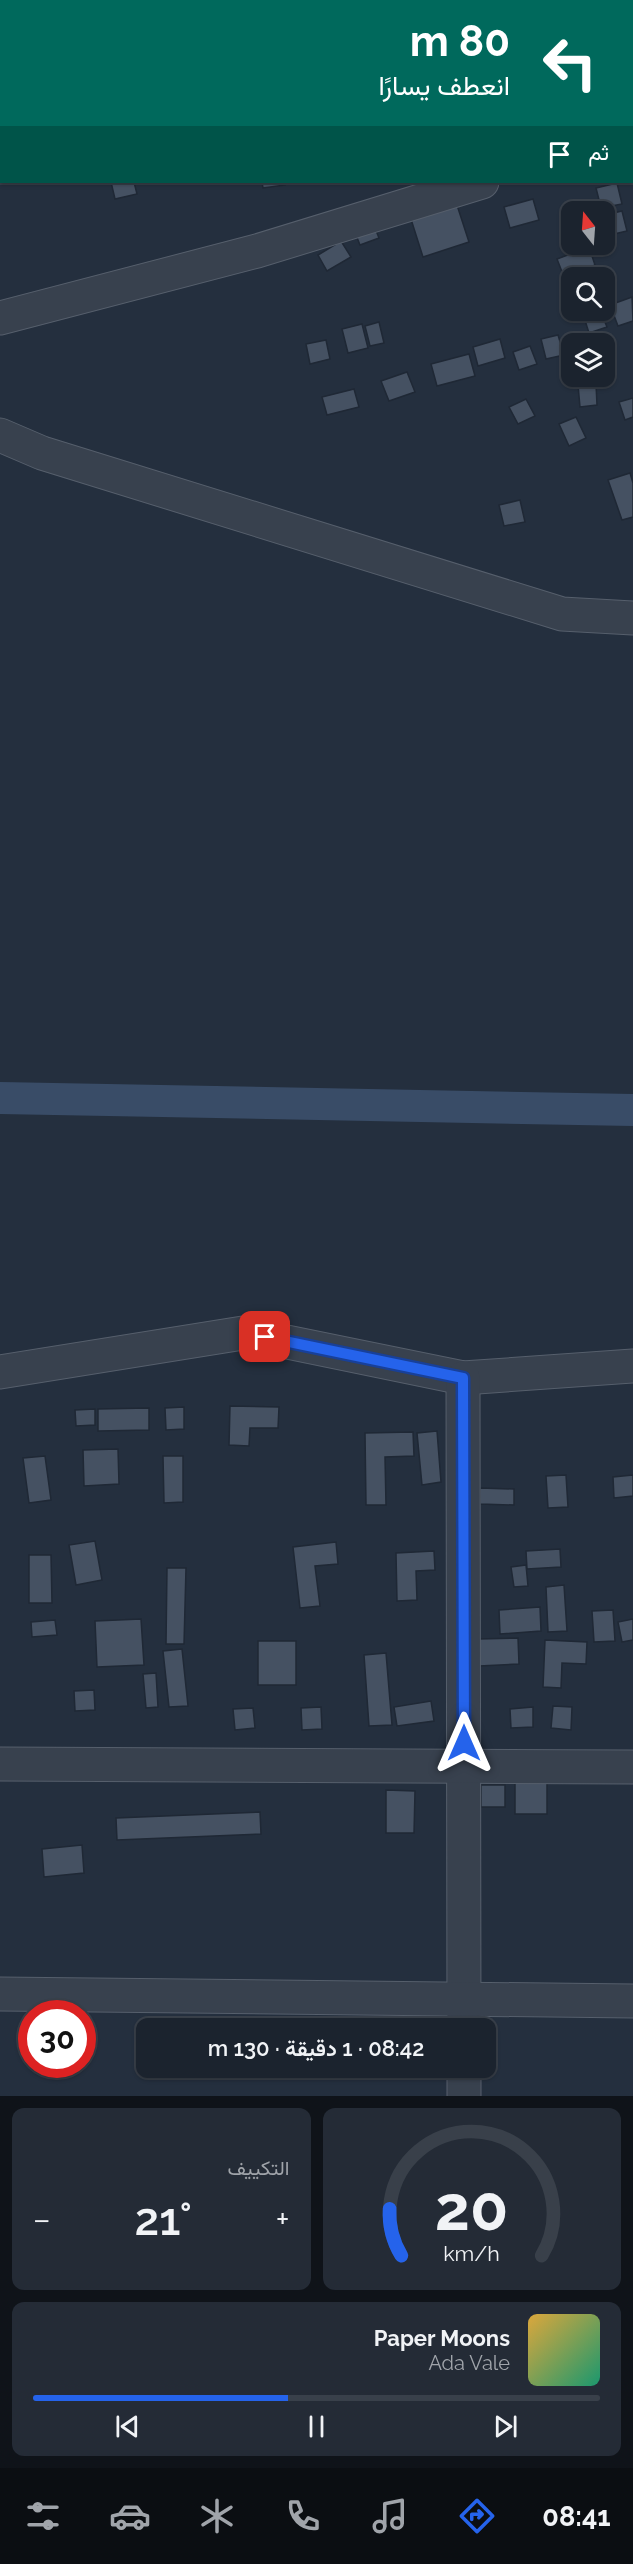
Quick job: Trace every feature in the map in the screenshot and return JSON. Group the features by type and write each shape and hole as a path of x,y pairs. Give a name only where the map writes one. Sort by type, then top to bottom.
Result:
{"street":[{"path":"0,318 257,251 479,183"},
{"path":"0,435 42,453 562,614 633,618"},
{"path":"0,1372 243,1333 463,1378 633,1366"},
{"path":"463,1378 464,2014"},
{"path":"0,1764 633,1767"},
{"path":"0,1994 464,2014 633,2001"},
{"path":"464,2078 464,2096"}],"building":[{"path":"111,183 134,183 137,194 115,199"},
{"path":"262,183 284,183 285,185 263,188"},
{"path":"617,183 622,204 615,205 615,201 599,201 596,188"},
{"path":"533,199 539,220 510,228 504,207"},
{"path":"456,202 469,242 423,257 410,216"},
{"path":"622,211 627,231 615,234 615,213"},
{"path":"371,218 379,238 360,245 352,225"},
{"path":"341,241 351,257 327,271 318,255"},
{"path":"568,255 592,255 595,265 561,267 561,269 557,259"},
{"path":"632,297 633,321 618,326 615,318 615,303"},
{"path":"585,321 605,321 607,327 589,333"},
{"path":"379,322 384,343 370,346 365,326"},
{"path":"362,324 368,348 348,353 342,329"},
{"path":"558,335 561,356 546,359 541,339"},
{"path":"500,339 505,358 478,366 473,347"},
{"path":"326,340 330,359 310,364 306,344"},
{"path":"530,346 537,364 519,370 513,352"},
{"path":"469,354 475,376 437,386 431,364"},
{"path":"407,372 415,392 389,401 381,381"},
{"path":"578,387 596,387 597,405 580,407"},
{"path":"354,389 359,407 327,415 322,397"},
{"path":"633,398 633,417 625,420 619,402"},
{"path":"526,399 535,416 518,424 509,407"},
{"path":"576,417 586,438 569,446 559,424"},
{"path":"630,473 633,483 633,517 622,520 608,480"},
{"path":"520,500 525,522 504,526 499,505"},
{"path":"230,1406 279,1407 278,1428 250,1428 249,1446 229,1445"},
{"path":"184,1407 184,1429 166,1430 165,1408"},
{"path":"149,1408 149,1430 98,1431 98,1409"},
{"path":"95,1409 95,1425 76,1426 75,1410"},
{"path":"437,1431 441,1482 422,1485 417,1433"},
{"path":"413,1432 414,1456 385,1457 386,1505 366,1505 365,1433"},
{"path":"118,1449 119,1484 84,1486 83,1450"},
{"path":"45,1456 51,1500 29,1503 23,1458"},
{"path":"163,1456 183,1456 183,1502 164,1503"},
{"path":"566,1475 568,1507 548,1508 546,1476"},
{"path":"633,1475 633,1496 614,1498 613,1477"},
{"path":"480,1488 514,1489 514,1505 480,1504"},
{"path":"95,1541 102,1580 76,1585 69,1545"},
{"path":"336,1542 338,1564 315,1566 320,1606 300,1608 293,1547"},
{"path":"560,1549 561,1567 527,1569 526,1551"},
{"path":"434,1551 435,1570 416,1571 417,1600 397,1601 396,1553"},
{"path":"29,1555 51,1555 52,1603 29,1603"},
{"path":"526,1565 528,1586 514,1587 511,1567"},
{"path":"167,1568 186,1568 184,1644 166,1644"},
{"path":"564,1585 567,1631 548,1632 546,1587"},
{"path":"540,1607 541,1631 500,1634 499,1610"},
{"path":"613,1610 615,1641 594,1642 592,1611"},
{"path":"141,1619 144,1665 97,1667 95,1621"},
{"path":"633,1619 633,1640 622,1642 618,1622"},
{"path":"55,1620 57,1635 32,1637 31,1622"},
{"path":"518,1638 519,1664 479,1666 478,1639"},
{"path":"545,1640 587,1642 586,1664 562,1663 561,1688 543,1687"},
{"path":"258,1641 296,1641 296,1685 258,1685"},
{"path":"182,1649 188,1706 169,1707 163,1651"},
{"path":"386,1653 392,1725 369,1726 364,1655"},
{"path":"156,1673 158,1707 146,1708 143,1674"},
{"path":"94,1690 95,1710 75,1711 74,1691"},
{"path":"431,1701 434,1721 397,1726 394,1707"},
{"path":"553,1706 572,1707 571,1730 551,1728"},
{"path":"321,1707 322,1729 302,1730 301,1708"},
{"path":"533,1707 533,1727 511,1728 510,1709"},
{"path":"253,1708 255,1728 235,1730 233,1709"},
{"path":"515,1772 547,1772 547,1814 515,1814"},
{"path":"481,1785 505,1785 505,1807 481,1807"},
{"path":"386,1790 415,1791 414,1833 386,1833"},
{"path":"260,1812 261,1834 117,1840 116,1818"},
{"path":"82,1845 84,1873 44,1877 42,1849"}],"waterway":[{"path":"0,1098 633,1110"}],"route":[{"path":"265,1337 463,1378 464,1743"}]}
